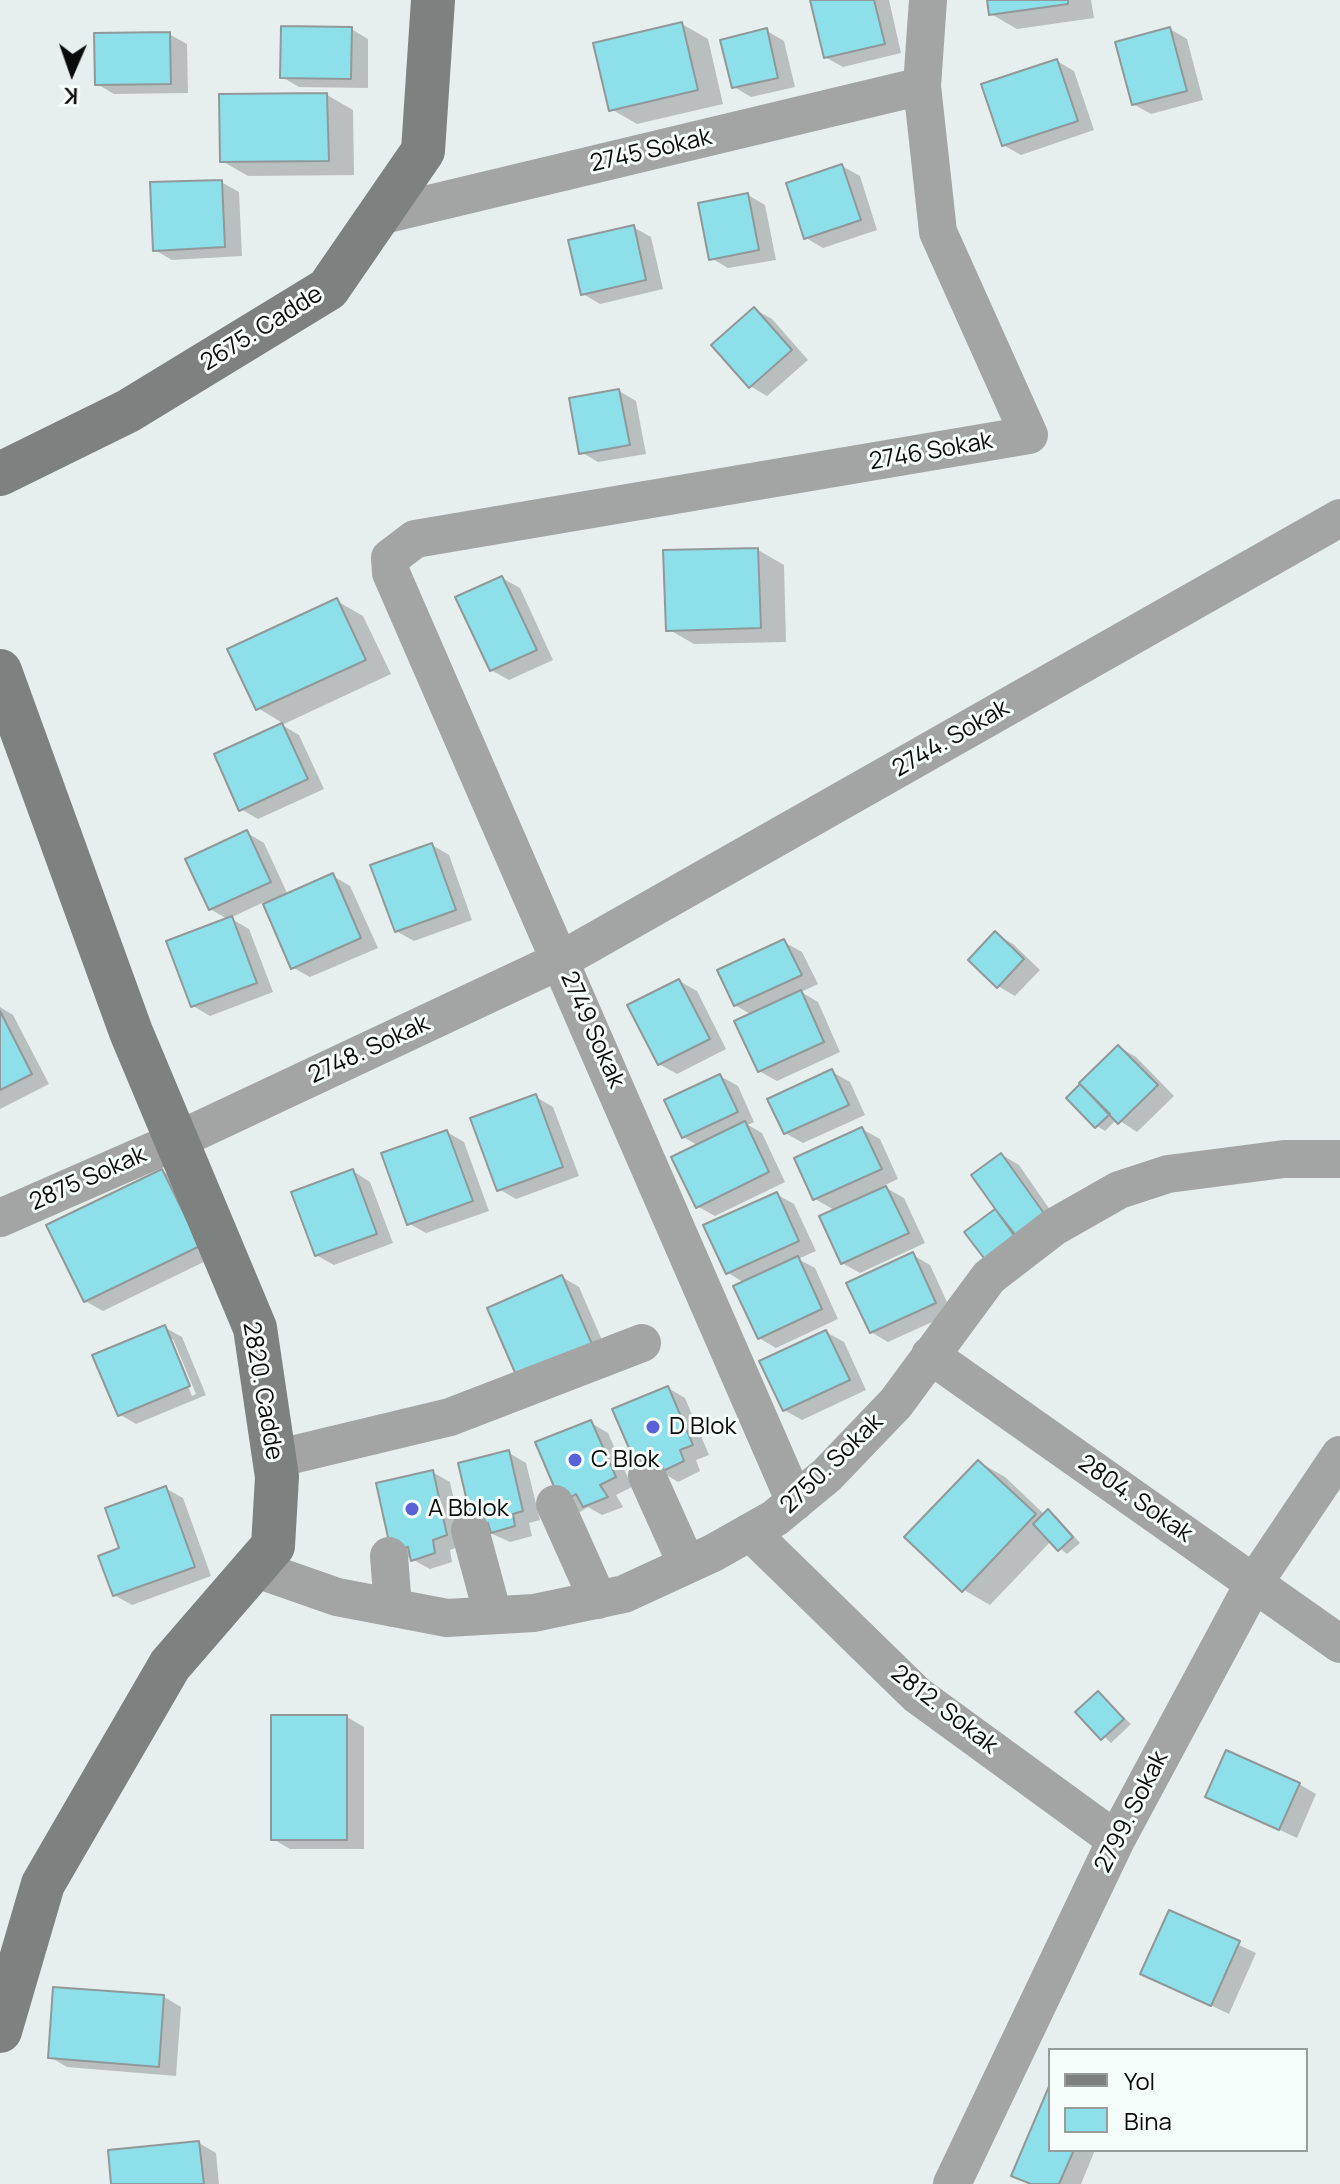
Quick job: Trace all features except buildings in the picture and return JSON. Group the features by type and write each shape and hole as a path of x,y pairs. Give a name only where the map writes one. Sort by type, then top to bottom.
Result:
{"street":[{"name":"2675. Cadde","path":"0,474 128,411 328,289 423,151 433,0"},
{"name":"2746 Sokak","path":"390,558 415,539 1029,435 938,232 922,86 928,0"},
{"name":"2745 Sokak","path":"379,216 922,86"},
{"name":"2744. Sokak","path":"561,960 1340,518"},
{"name":"2749 Sokak","path":"390,558 391,573 795,1502"},
{"name":"2820. Cadde","path":"0,671 125,1017 255,1328 275,1459 273,1546 170,1665 43,1884 0,2031"},
{"name":"2748. Sokak","path":"176,1141 561,960"},
{"name":"2875 Sokak","path":"0,1218 176,1141"},
{"name":"2750. Sokak","path":"254,1568 337,1597 447,1618 534,1613 624,1594 750,1532 795,1502 827,1475 896,1403 989,1277 1054,1227 1119,1190 1168,1174 1284,1159 1340,1159"},
{"path":"275,1459 450,1417 642,1343"},
{"name":"2804. Sokak","path":"930,1355 1340,1644"},
{"name":"2799. Sokak","path":"952,2184 1116,1840 1254,1583 1340,1455"},
{"path":"647,1476 687,1565"},
{"path":"555,1504 598,1600"},
{"path":"470,1530 493,1615"},
{"name":"2812. Sokak","path":"750,1532 917,1695 1116,1840"},
{"path":"389,1556 393,1608"}],"place":[{"name":"D Blok","path":"653,1427"},
{"name":"C Blok","path":"575,1460"},
{"name":"A Bblok","path":"412,1509"}]}
